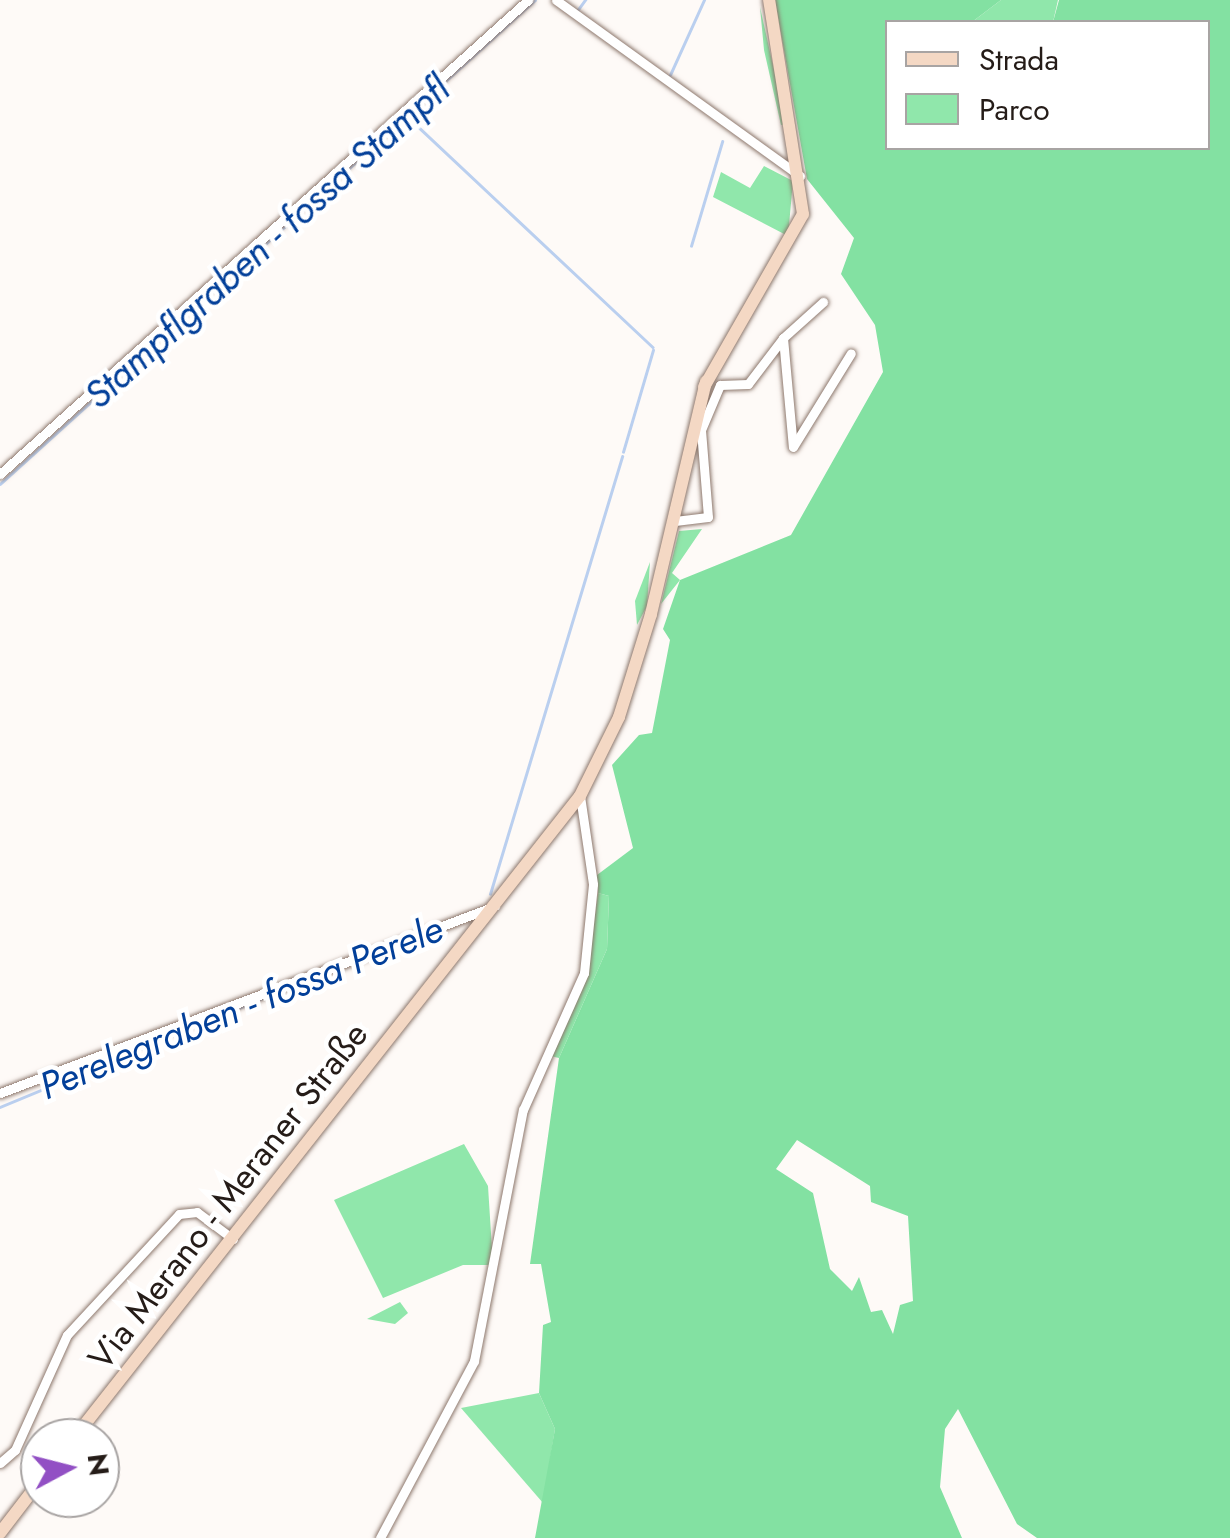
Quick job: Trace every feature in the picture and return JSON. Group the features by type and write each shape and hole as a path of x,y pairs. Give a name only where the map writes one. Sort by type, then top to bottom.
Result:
{"main road":[{"name":"Via Merano - Meraner Straße","path":"90,1418 580,796 619,717 674,521 706,381 798,232 800,176 768,0"},
{"path":"0,1533 20,1507"}],"street":[{"path":"0,474 528,0"},
{"path":"556,0 800,176"},
{"path":"674,521 708,517 701,430 716,390 748,384 783,338 823,302"},
{"path":"783,338 793,447 851,353"},
{"path":"380,1538 474,1361 523,1110 584,973 594,884 580,796"},
{"path":"0,1093 495,906"},
{"path":"0,1464 15,1450 67,1335 179,1214 196,1212 233,1239"}],"green space":[{"path":"775,0 1001,0 975,20 885,20 885,150 1210,150 1210,20 1054,20 1059,0 1230,0 1230,1538 1037,1538 1017,1524 958,1409 945,1429 940,1487 962,1538 535,1538 555,1429 539,1393 543,1325 551,1322 541,1264 530,1264 559,1058 607,949 609,896 598,893 597,875 633,848 612,765 639,735 652,733 670,640 663,629 680,580 791,535 883,372 875,325 841,274 854,238 807,179","holes":["797,1140 870,1186 871,1202 908,1216 913,1301 900,1305 893,1334 882,1310 871,1312 859,1277 852,1291 830,1269 813,1193 776,1169"]},
{"path":"1001,0 1058,0 1053,20 975,20"},
{"path":"760,7 786,124 781,125 764,50"},
{"path":"764,166 793,181 788,236 713,197 721,172 750,188"},
{"path":"702,529 672,573 680,580 661,604 679,531"},
{"path":"650,562 647,606 637,625 635,601"},
{"path":"598,893 609,896 607,949 559,1058 546,1055 587,973"},
{"path":"464,1144 488,1186 493,1265 463,1265 383,1298 334,1200"},
{"path":"400,1302 408,1313 395,1324 367,1319"},
{"path":"539,1393 555,1429 543,1503 461,1408"}],"waterway":[{"name":"Stampflgraben - fossa Stampfl","path":"0,484 535,0"},
{"path":"577,11 585,0"},
{"path":"670,75 704,0"},
{"path":"410,119 653,347"},
{"path":"691,246 722,142"},
{"path":"623,452 653,350"},
{"path":"490,894 622,456"},
{"name":"Perelegraben - fossa Perele","path":"0,1107 263,998"}]}
